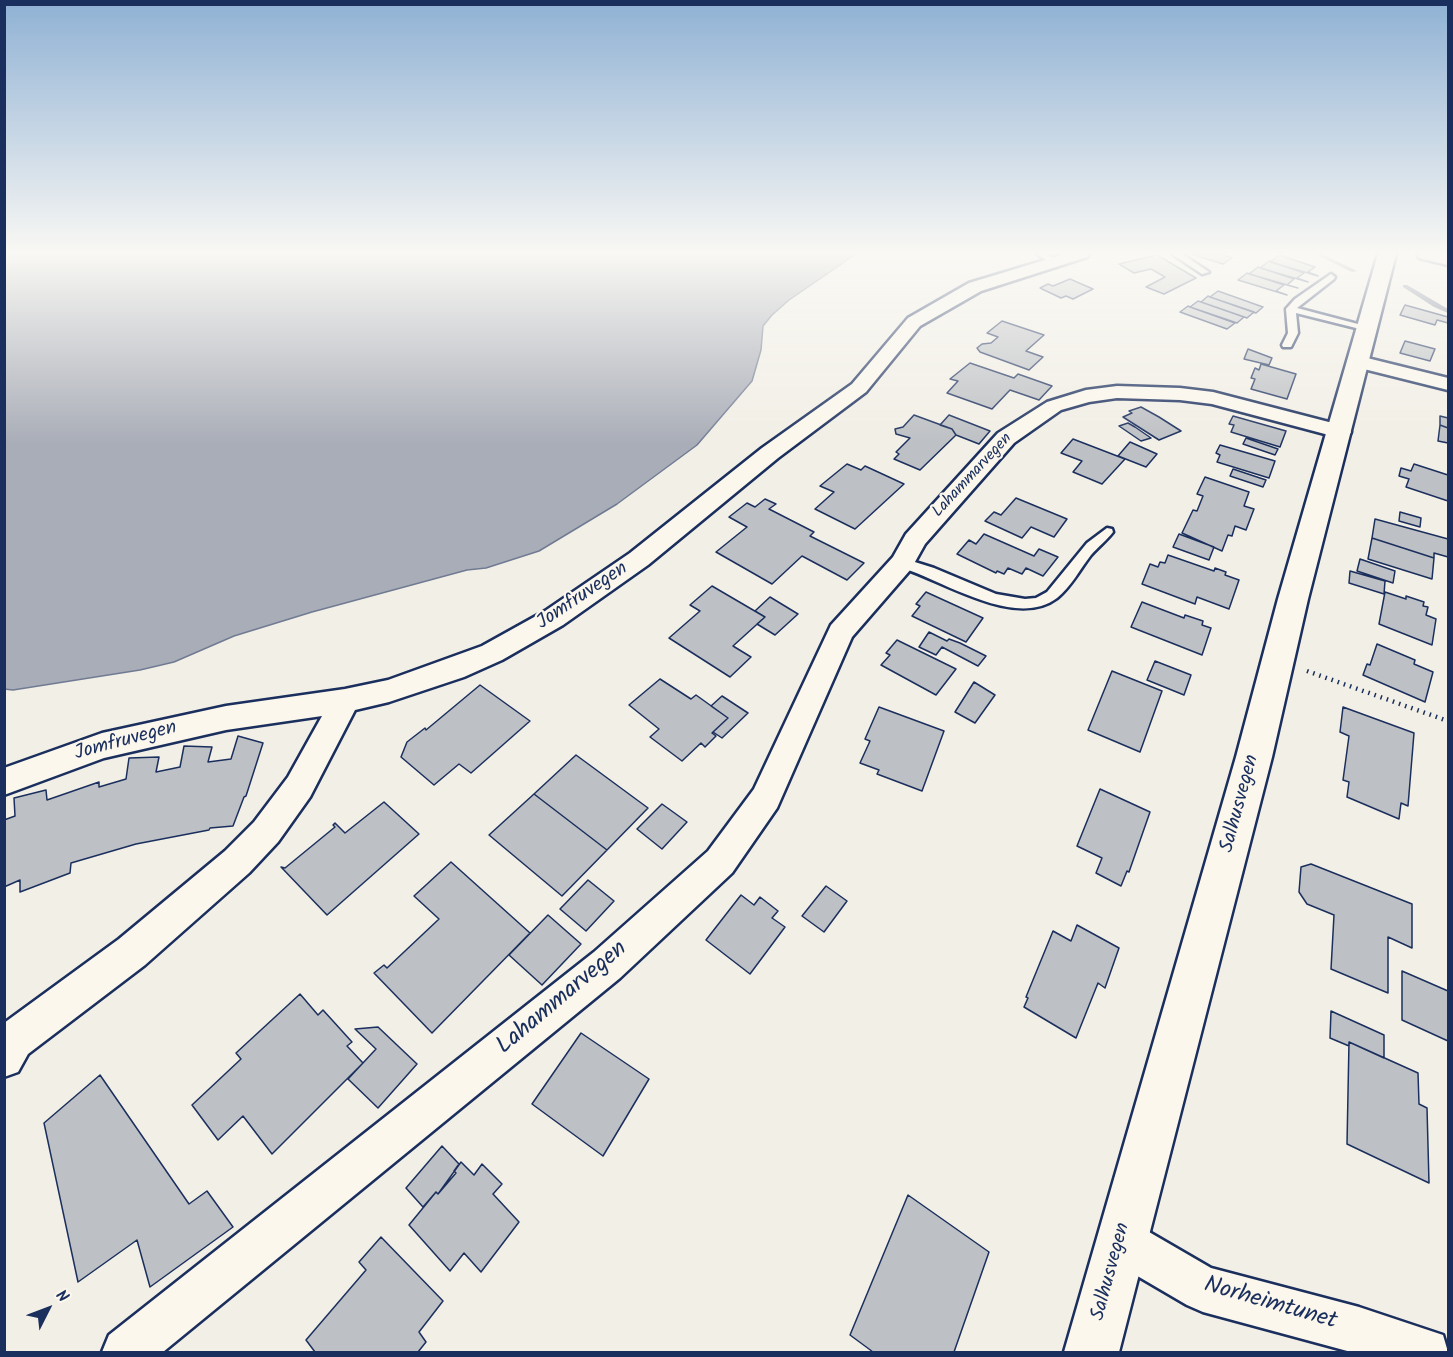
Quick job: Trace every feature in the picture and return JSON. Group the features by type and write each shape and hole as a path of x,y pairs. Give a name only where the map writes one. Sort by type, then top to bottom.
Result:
{"main road":[{"name":"Salhusvegen","path":"1091,1353 1254,757 1293,599 1370,317"}],"street":[{"name":"Jomfruvegen","path":"4,782 80,752 155,732 226,718 345,701 417,683 492,653 525,636 639,559 770,453 859,388 874,373 914,322 922,317"},
{"path":"1363,345 1449,384"},
{"name":"Lahammarvegen","path":"126,1353 607,965 720,862 766,798 841,633 902,563 915,540 989,455 1033,418 1066,401 1117,392 1190,395 1236,403 1340,432"},
{"path":"8,1046 124,958 237,862 266,832 299,787 345,701"},
{"name":"Norheimtunet","path":"1121,1241 1203,1289 1359,1331 1417,1351"}],"lane":[{"path":"1287,345 1293,333 1292,317"},
{"path":"1308,317 1363,345"},
{"path":"902,563 934,573 996,600 1015,603 1041,601 1055,592 1107,532"}],"path":[{"path":"1304,669 1449,721"}],"shaded area":[{"path":"4,317 770,317 763,326 761,350 752,381 697,445 617,504 539,551 486,568 467,570 312,612 234,636 174,662 140,670 13,690 4,689"}],"building":[{"path":"1195,317 1219,317 1235,323 1227,329"},
{"path":"1220,317 1244,317 1237,323"},
{"path":"1408,317 1448,317 1448,323 1437,320 1435,325"},
{"path":"1002,321 1044,335 1026,351 1043,357 1029,370 980,352 977,348 982,344 991,343 998,337 987,333"},
{"path":"1405,341 1435,349 1430,361 1400,353"},
{"path":"1248,349 1272,358 1269,365 1244,359"},
{"path":"970,363 1014,378 1018,374 1052,386 1039,400 1010,390 992,409 947,393 958,381 950,379"},
{"path":"1261,364 1296,374 1287,399 1251,389 1255,379 1251,378 1255,368 1259,370"},
{"path":"1141,407 1181,431 1159,440 1123,417 1132,413 1129,411"},
{"path":"914,415 952,429 956,435 920,470 894,459 899,454 896,452 910,438 896,434 895,429 903,427"},
{"path":"949,415 990,431 979,444 956,435 952,429 940,425"},
{"path":"1233,416 1286,431 1280,447 1231,432 1234,425 1229,424"},
{"path":"1440,416 1448,418 1448,428 1440,425"},
{"path":"1128,423 1151,438 1141,441 1119,426"},
{"path":"1440,425 1448,428 1448,443 1438,441"},
{"path":"1246,438 1278,449 1275,455 1243,444"},
{"path":"1073,439 1125,459 1102,484 1073,472 1082,461 1061,453"},
{"path":"1130,442 1157,454 1146,467 1118,456"},
{"path":"1220,445 1275,461 1269,478 1217,462 1220,455 1216,453"},
{"path":"847,464 861,470 865,466 904,484 855,529 815,509 834,492 820,486"},
{"path":"1414,464 1448,475 1448,501 1406,487 1409,479 1399,476 1401,468 1411,471"},
{"path":"1233,469 1266,480 1263,487 1230,476"},
{"path":"1205,477 1249,492 1244,506 1254,509 1246,530 1235,526 1232,536 1228,535 1222,551 1182,533 1193,510 1197,511 1203,496 1197,494"},
{"path":"1016,498 1067,519 1054,537 1031,527 1022,538 985,521 994,512 1001,515"},
{"path":"765,499 776,504 769,509 814,532 810,536 864,563 847,580 802,556 772,584 716,552 747,527 729,517 747,503 755,507"},
{"path":"1400,512 1421,518 1420,527 1399,521"},
{"path":"1375,519 1448,539 1448,557 1434,553 1434,558 1372,538"},
{"path":"984,534 1034,556 1039,549 1058,557 1043,576 1026,568 1022,574 1008,568 1004,574 997,571 996,573 957,554 969,540 976,544"},
{"path":"1179,534 1214,547 1209,560 1173,547"},
{"path":"1372,538 1434,558 1432,579 1368,559"},
{"path":"1168,555 1214,571 1215,568 1239,580 1229,609 1197,597 1195,604 1142,584 1150,564 1158,567 1160,562 1165,563"},
{"path":"1360,559 1395,571 1393,583 1357,571"},
{"path":"1350,571 1385,581 1384,594 1349,583"},
{"path":"712,586 765,617 733,646 751,657 730,677 669,638 700,611 690,605"},
{"path":"926,592 983,618 966,642 912,616 920,606 916,604"},
{"path":"1385,592 1424,602 1423,606 1428,607 1426,615 1436,619 1432,645 1379,624"},
{"path":"770,597 798,614 775,635 757,624 765,617 755,611"},
{"path":"1142,602 1184,618 1185,615 1203,621 1202,625 1211,628 1202,655 1131,627"},
{"path":"929,632 947,641 949,639 960,643 986,656 978,666 942,647 936,655 919,647"},
{"path":"897,640 956,669 936,695 881,665 890,655 886,653"},
{"path":"1377,644 1415,660 1414,664 1433,672 1425,702 1363,675 1367,664 1370,665"},
{"path":"1155,661 1191,675 1184,695 1147,680"},
{"path":"1112,671 1162,691 1140,752 1088,730"},
{"path":"660,679 691,699 696,695 728,718 712,733 716,736 705,747 701,743 682,761 650,737 659,729 629,705"},
{"path":"974,682 995,695 975,723 955,712"},
{"path":"480,685 530,721 471,773 459,764 434,785 401,757 407,742 425,728 426,730"},
{"path":"722,696 748,713 722,738 713,732 728,718 711,706"},
{"path":"879,707 944,731 922,791 877,774 879,770 860,763 870,741 865,739"},
{"path":"1343,707 1414,733 1408,806 1401,803 1399,819 1347,797 1349,782 1343,780 1349,736 1340,732"},
{"path":"238,736 263,743 246,796 233,826 210,828 136,844 71,863 70,873 20,892 20,880 4,887 4,820 15,816 14,798 46,790 47,800 99,782 99,787 126,779 129,758 159,757 156,772 180,767 184,746 212,747 208,762 231,759"},
{"path":"576,755 648,808 607,850 534,794"},
{"path":"1100,789 1150,812 1129,872 1127,871 1121,886 1096,873 1102,858 1077,846"},
{"path":"534,794 607,850 562,896 489,835"},
{"path":"384,802 419,834 327,915 281,867 285,868 335,827 333,825 335,823 345,833"},
{"path":"662,804 687,822 662,849 637,829"},
{"path":"451,862 530,933 432,1033 374,973 384,965 387,968 439,919 414,896"},
{"path":"1311,864 1412,904 1412,948 1388,937 1388,993 1331,969 1334,915 1307,904 1299,892 1301,867"},
{"path":"588,880 614,901 586,931 560,909"},
{"path":"826,886 847,901 824,932 802,916"},
{"path":"741,895 754,905 760,897 778,911 772,918 785,927 750,974 706,940"},
{"path":"548,915 581,944 542,985 509,955"},
{"path":"1077,925 1119,948 1105,988 1098,983 1076,1038 1024,1007 1053,931 1071,941"},
{"path":"1402,971 1448,991 1448,1041 1402,1020"},
{"path":"300,994 318,1015 323,1010 352,1042 347,1046 363,1063 272,1154 243,1116 218,1140 192,1105 241,1059 236,1053"},
{"path":"1331,1011 1384,1035 1384,1058 1349,1042 1349,1046 1330,1038"},
{"path":"378,1027 417,1064 378,1108 348,1079 376,1049 355,1029"},
{"path":"581,1033 649,1079 603,1156 532,1104"},
{"path":"1349,1042 1418,1073 1419,1104 1427,1108 1429,1183 1347,1144"},
{"path":"100,1075 189,1204 207,1191 233,1227 150,1287 137,1240 78,1282 44,1123"},
{"path":"442,1146 459,1164 454,1171 456,1173 423,1207 406,1188"},
{"path":"461,1162 474,1175 482,1164 502,1184 493,1194 519,1222 481,1272 464,1253 450,1271 409,1225 436,1192 438,1194"},
{"path":"908,1195 989,1252 954,1352 873,1352 850,1335"},
{"path":"381,1237 443,1301 419,1332 426,1342 418,1352 315,1352 306,1340 366,1270 359,1262"}]}
